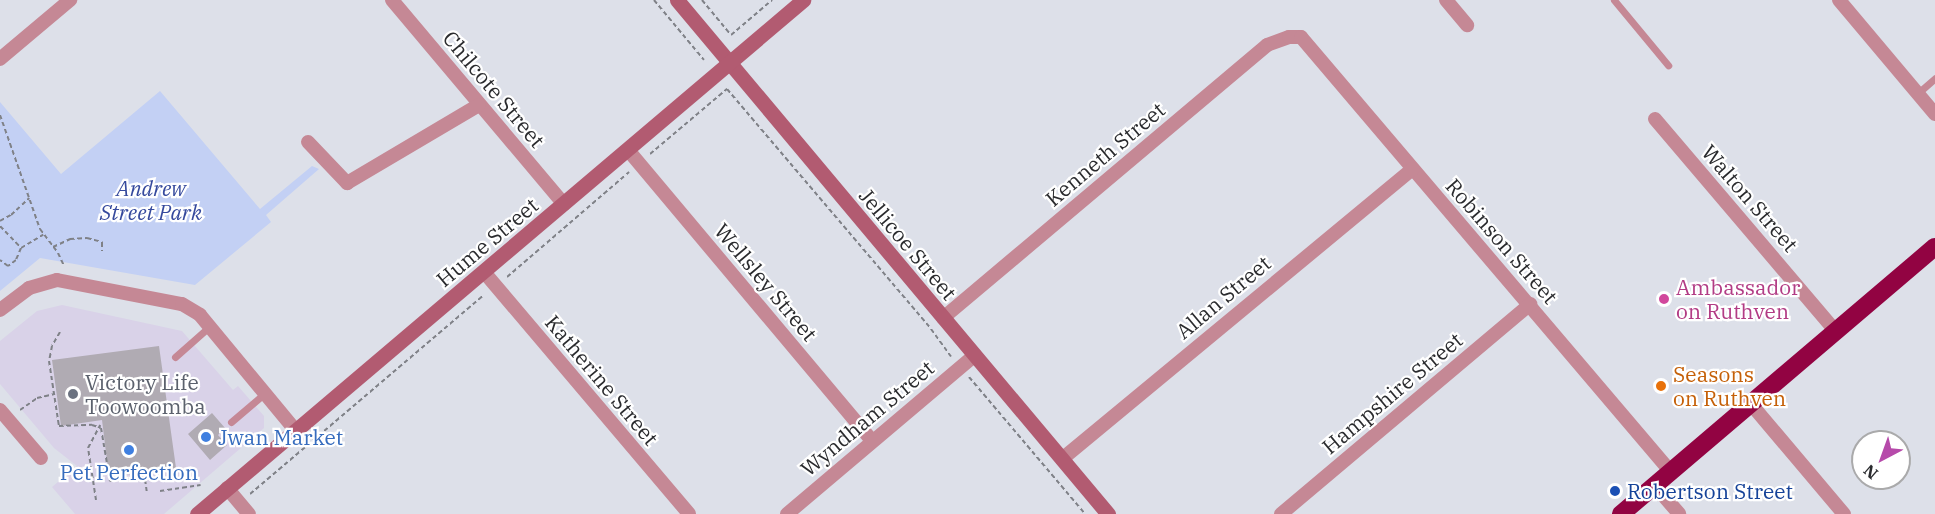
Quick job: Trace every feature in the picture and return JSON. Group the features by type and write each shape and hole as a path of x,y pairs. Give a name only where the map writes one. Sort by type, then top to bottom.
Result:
{"highway":[{"path":"1621,514 1935,247"}],"street":[{"path":"0,59 70,0"},
{"name":"Chilcote Street","path":"392,0 564,204"},
{"name":"Jellicoe Street","path":"676,0 1108,514"},
{"name":"Hume Street","path":"197,514 802,0"},
{"path":"1446,0 1467,25"},
{"path":"1839,0 1935,114"},
{"name":"Kenneth Street","path":"943,318 1267,45 1289,37 1301,37"},
{"name":"Robinson Street","path":"1301,37 1671,472"},
{"path":"308,142 347,183 479,105"},
{"name":"Walton Street","path":"1654,119 1836,332"},
{"name":"Wellsley Street","path":"628,150 872,441"},
{"name":"Allan Street","path":"1062,459 1412,169"},
{"name":"Katherine Street","path":"484,272 689,514"},
{"path":"0,310 28,288 47,281 64,281 182,303 195,311 295,430"},
{"name":"Hampshire Street","path":"1281,514 1530,304"},
{"name":"Wyndham Street","path":"787,514 975,355"},
{"path":"1751,404 1844,514"},
{"path":"5,415 41,458"},
{"path":"1654,486 1679,514"},
{"path":"227,488 249,514"}],"lane":[{"path":"1614,0 1668,65"},
{"path":"1918,93 1935,78"},
{"path":"175,357 209,327"},
{"path":"231,422 265,393"}],"path":[{"path":"654,0 704,60"},
{"path":"702,0 731,35 772,0"},
{"path":"240,503 727,89 1085,514"},
{"path":"0,115 43,235 62,260 64,281"},
{"path":"0,221 29,198"},
{"path":"0,226 21,248"},
{"path":"0,260 8,266 15,260 21,248 43,235"},
{"path":"53,247 70,239 87,238 102,242 102,251"},
{"path":"60,332 52,346 50,361 59,426 100,426"},
{"path":"5,415 37,398 54,394"},
{"path":"100,426 108,479 110,481 144,474 147,493"},
{"path":"96,500 88,448 100,426"},
{"path":"160,491 201,485"}],"shaded area":[{"path":"62,305 182,331 233,390 238,386 264,416 264,428 164,514 75,514 52,487 77,466 54,448 0,384 0,341 37,311"}],"green space":[{"name":"Andrew Street Park","path":"160,91 260,209 312,166 319,169 266,215 271,222 195,285 40,258 0,291 0,102 61,174"}],"building":[{"path":"159,346 176,468 109,477 102,420 61,426 52,360"},
{"name":"Jwan Market","path":"212,413 225,428 218,435 227,445 210,460 188,434"}],"place":[{"name":"Ambassador on Ruthven","path":"1664,299"},
{"name":"Seasons on Ruthven","path":"1661,386"},
{"name":"Victory Life Toowoomba","path":"73,394"},
{"name":"Jwan Market","path":"206,437"},
{"name":"Pet Perfection","path":"129,450"},
{"name":"Robertson Street","path":"1615,491"}]}
